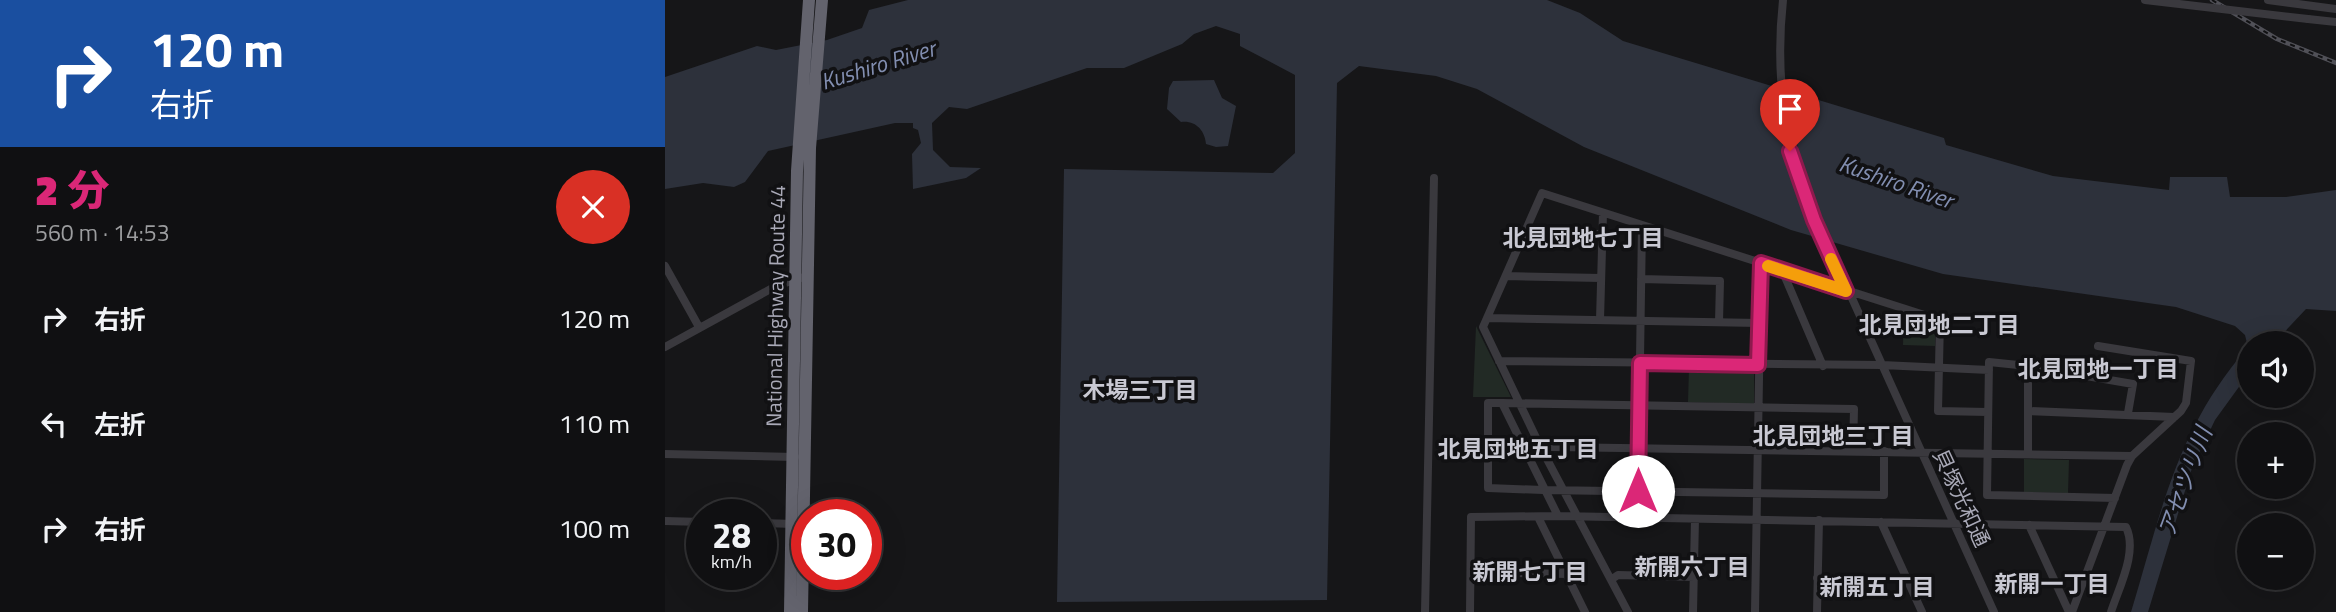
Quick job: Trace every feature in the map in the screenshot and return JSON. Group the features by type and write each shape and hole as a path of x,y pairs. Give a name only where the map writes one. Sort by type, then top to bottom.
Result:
{"highway":[{"path":"809,0 814,22"},
{"path":"814,22 822,0"},
{"name":"National Highway Route 44","path":"798,499 804,150 814,22"},
{"name":"National Highway Route 44","path":"790,612 792,590"},
{"name":"National Highway Route 44","path":"801,590 802,612"}],"street":[{"name":"貝塚光和通","path":"1783,0 1779,43 1790,151 1826,247 1992,611"},
{"path":"2145,0 2336,22"},
{"path":"2268,0 2336,9"},
{"path":"1426,612 1434,178"},
{"path":"1628,612 1562,490 1483,327 1542,193 1940,320 1938,411 1988,412"},
{"path":"1600,320 1603,213"},
{"path":"1638,491 1642,226"},
{"path":"1524,233 1602,234"},
{"path":"1755,612 1761,263"},
{"path":"665,266 699,327"},
{"path":"1782,270 1823,366"},
{"path":"1506,276 1601,278"},
{"path":"665,347 744,302 801,277"},
{"path":"1641,279 1720,281 1719,321"},
{"path":"1487,318 1759,323"},
{"path":"2070,612 2132,456 2186,403 2191,361 2098,346"},
{"path":"1499,361 1882,365 1989,370"},
{"path":"2115,498 1987,495 1989,362 2133,384 2128,413"},
{"path":"2028,366 2028,454"},
{"path":"1853,451 1854,410 1488,403 1488,488 1884,495 1884,452"},
{"path":"1502,403 1557,516"},
{"path":"2029,411 2174,417"},
{"path":"1488,446 2132,456"},
{"path":"665,454 799,457"},
{"path":"1470,612 1471,517 1539,519 1557,516 2126,527 2131,537 2129,559 2111,612"},
{"path":"1539,519 1585,612"},
{"path":"1693,612 1695,519"},
{"path":"1818,612 1819,520"},
{"path":"665,521 686,522"},
{"path":"1881,522 1922,612"},
{"path":"2029,525 2070,612"},
{"path":"1471,572 1566,574"},
{"path":"1612,579 1618,575 1694,577"},
{"path":"1817,578 1907,579"}],"shaded area":[{"path":"1904,312 1935,322 1935,346 1903,345"},
{"path":"1476,326 1511,397 1473,397"},
{"path":"1689,368 1754,370 1754,404 1688,402"},
{"path":"2024,459 2069,460 2068,493 2024,492"}],"water":[{"name":"Kushiro River","path":"908,0 1547,0 1580,13 1623,41 1944,138 1946,145 2053,176 2169,190 2170,177 2227,177 2230,197 2286,197 2336,190 2336,311 2306,309 2285,331 2241,331 2235,326 2176,307 1943,274 1791,230 1584,147 1477,89 1436,76 1359,66 1337,83 1327,600 1057,602 1064,169 1273,173 1295,153 1295,75 1240,46 1240,34 1216,26 1194,34 1182,44 1124,68 1087,68 967,109 949,107 932,123 933,150 950,167 981,168 966,178 913,189 912,154 921,143 918,130 913,128 913,123 895,123 768,151 745,182 734,187 703,183 665,189 665,77 757,46 776,50 827,40 862,28 869,10"},
{"path":"1214,80 1222,98 1236,106 1228,146 1206,144 1204,134 1198,127 1181,122 1167,109 1169,88 1173,81"},
{"name":"アセツリ川","path":"2237,361 2237,390 2215,420 2192,468 2148,612 2131,612 2174,472 2204,409"}],"pier":[{"path":"1775,83 1788,87 1791,118 1802,166 1833,246 1817,241 1799,201 1781,135"}],"railway":[{"path":"2212,0 2277,39 2336,63"}],"slow traffic":[{"path":"1768,266 1846,291 1831,259"}],"district":[{"name":"北見団地七丁目","path":"1583,238"},
{"name":"北見団地二丁目","path":"1939,325"},
{"name":"北見団地一丁目","path":"2098,369"},
{"name":"木場三丁目","path":"1140,390"},
{"name":"北見団地三丁目","path":"1833,436"},
{"name":"北見団地五丁目","path":"1518,449"},
{"name":"新開六丁目","path":"1692,567"},
{"name":"新開七丁目","path":"1530,572"},
{"name":"新開一丁目","path":"2052,584"},
{"name":"新開五丁目","path":"1877,587"}],"route":[{"path":"1638,491 1640,363 1758,365 1761,263 1846,291 1814,220 1790,151"}]}
